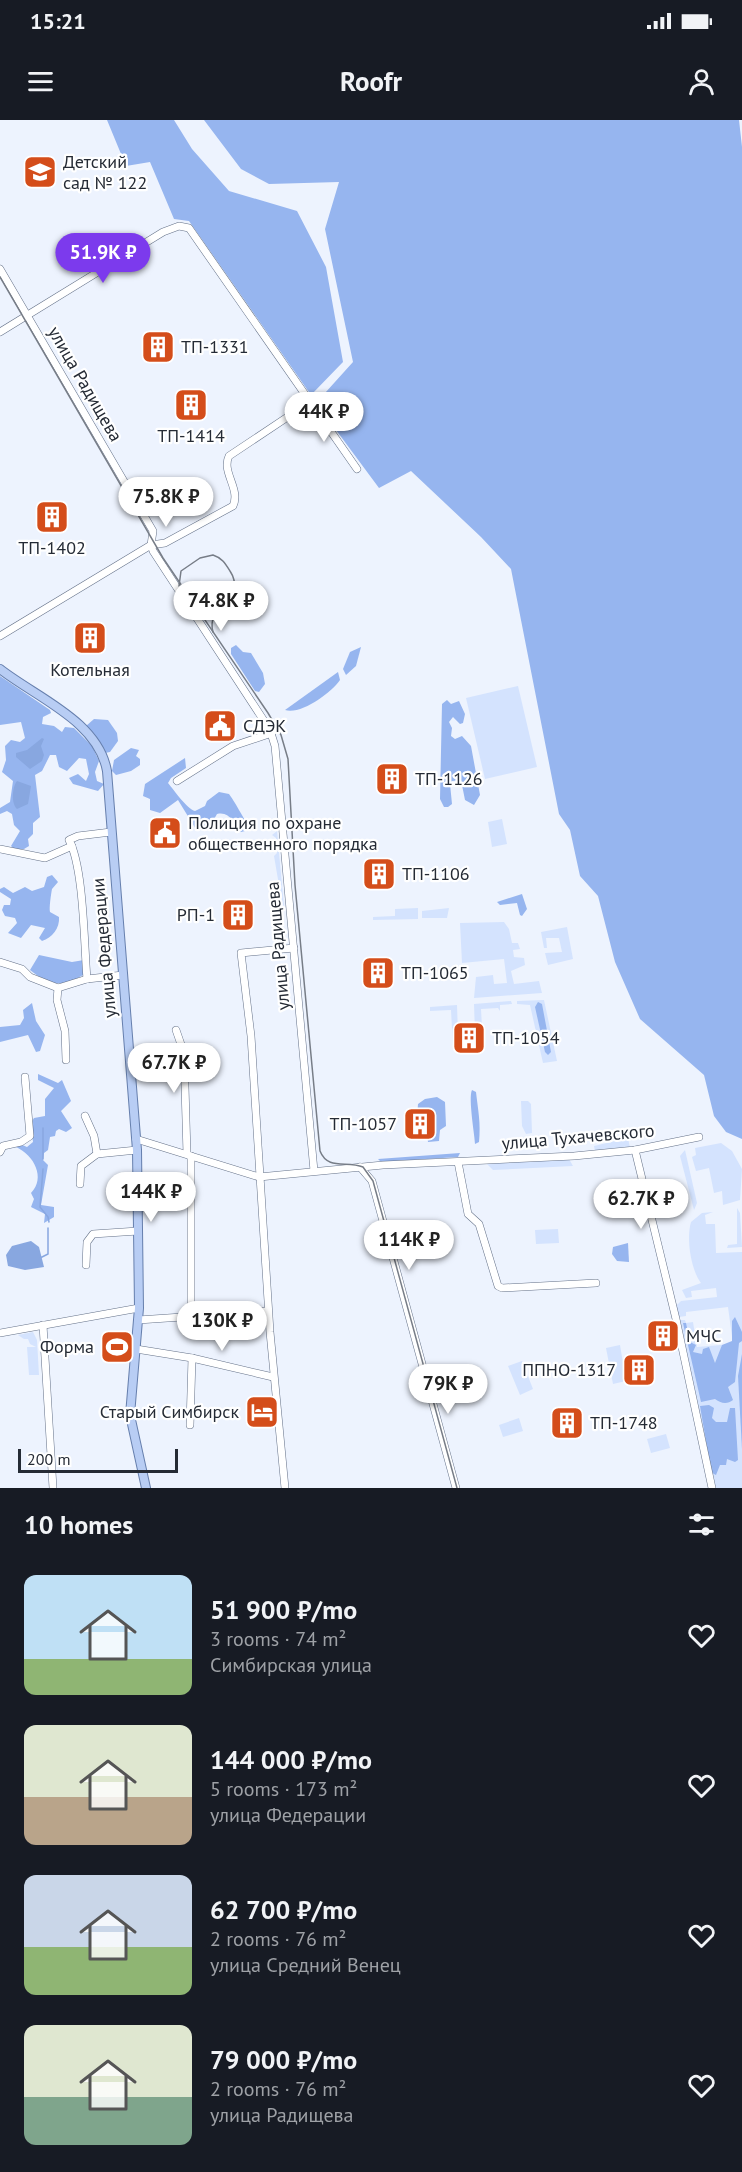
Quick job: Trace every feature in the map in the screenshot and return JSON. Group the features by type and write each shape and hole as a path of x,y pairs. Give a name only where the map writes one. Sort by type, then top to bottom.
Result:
{"main road":[{"name":"улица Федерации","path":"0,669 81,726 94,740 107,771 137,1150 139,1308 130,1415 146,1488"}],"street":[{"path":"0,332 166,231 179,226 189,228 357,469"},
{"name":"улица Радищева","path":"0,269 153,531 151,545 272,733 314,1171"},
{"path":"0,636 151,545 165,543 233,506 235,497 226,465 229,456 310,402"},
{"path":"177,781 233,746 272,733"},
{"path":"87,979 78,870 69,840 78,836 111,832"},
{"path":"0,849 45,858 72,846"},
{"path":"285,1488 268,1311 251,1036 241,953 294,948"},
{"path":"2,963 22,969 30,977 58,988 87,979 123,975"},
{"path":"58,988 57,1000 65,1030 66,1060"},
{"path":"176,1030 184,1053 195,1310"},
{"path":"0,1152 3,1146 21,1142 30,1136 25,1077"},
{"path":"84,1116 94,1136 97,1154"},
{"name":"улица Тухачевского","path":"360,1167 635,1150 699,1137"},
{"path":"136,1139 259,1177 360,1167 372,1181 456,1488"},
{"path":"80,1184 81,1166 97,1154 137,1150"},
{"path":"635,1150 676,1318 712,1488"},
{"path":"458,1162 468,1214 479,1224 498,1286 502,1288 596,1283"},
{"path":"86,1265 90,1238 102,1232 138,1231"},
{"path":"0,1333 139,1308"},
{"path":"138,1320 183,1317 195,1310 213,1313 268,1311"},
{"path":"43,1325 53,1488"},
{"path":"136,1349 192,1358 273,1377"},
{"path":"190,1425 192,1358"}],"shaded area":[{"path":"107,120 174,120 192,149 229,191 297,211 326,267 343,362 311,395 189,221 174,219 150,162 126,166"},
{"path":"204,120 739,120 742,147 742,1139 726,1132 714,1116 704,1075 640,1019 615,962 598,896 580,876 570,830 559,814 511,569 481,537 411,471 379,488 316,403 353,362 325,229 339,182 269,184 241,169"},
{"path":"236,645 243,652 251,653 263,673 265,684 259,692 255,691 231,654 231,648"},
{"path":"361,647 356,666 346,675 343,669 350,652"},
{"path":"338,672 340,680 323,697 299,709 285,710"},
{"path":"0,676 50,710 51,713 43,717 42,724 54,726 62,732 65,727 74,728 92,746 99,761 95,772 97,781 104,784 98,791 73,784 69,778 78,774 86,781 89,774 86,759 79,758 67,771 59,767 56,755 50,755 42,771 35,775 40,817 33,823 33,834 28,839 29,846 24,849 14,849 11,846 20,831 14,825 12,814 7,811 0,814 0,808 10,802 13,781 2,772 6,760 5,746 11,740 20,742 25,738 21,722 0,725"},
{"path":"518,686 537,767 485,779 466,698"},
{"path":"447,700 451,704 459,701 465,714 463,723 460,724 453,717 449,722 452,728 451,736 455,739 462,736 471,746 480,795 474,805 465,800 461,780 452,781 450,784 452,804 444,807 440,799 442,704"},
{"path":"94,719 108,720 117,733 118,741 110,752 105,753 86,726"},
{"path":"42,738 44,739 41,746 44,755 42,761 30,769 16,757 16,753 27,750"},
{"path":"131,748 139,750 136,756 140,759 140,765 131,771 116,775 112,771 114,760"},
{"path":"185,758 186,768 171,778 168,783 177,794 188,807 195,811 205,806 207,801 219,792 229,794 248,827 245,831 241,832 231,818 225,814 217,814 213,821 197,831 178,800 160,813 150,810 150,799 143,796 145,784"},
{"path":"17,781 31,786 28,804 17,809 13,795"},
{"path":"502,819 507,844 492,847 488,822"},
{"path":"277,831 284,906 278,899 281,897 274,856 277,853 276,838 272,835"},
{"path":"52,875 58,882 52,889 50,904 50,912 59,917 55,932 42,941 39,938 45,928 31,925 21,938 8,933 17,923 15,918 5,916 2,910 4,905 10,905 11,899 0,892 0,889 4,887 13,893 25,887 32,891 44,887 47,877"},
{"path":"522,894 527,909 522,916 517,903 500,905 497,902"},
{"path":"418,908 418,919 373,920 373,917 395,916 395,909"},
{"path":"449,908 447,918 422,918 422,911"},
{"path":"504,922 509,929 512,943 518,943 520,949 513,950 514,957 524,958 525,965 511,971 514,984 539,981 542,993 474,998 476,977 493,975 494,984 507,983 504,959 462,963 460,923"},
{"path":"567,927 573,959 548,965 545,953 562,952 559,938 546,938 547,948 544,948 541,932"},
{"path":"39,955 72,962 84,960 83,975 68,982 49,982 30,970"},
{"path":"544,1000 557,1061 543,1063 530,1005 517,1004 517,1001"},
{"path":"511,1001 512,1004 500,1005 500,1011 498,1008 481,1009 483,1046 453,1048 451,1010 430,1011 430,1007 457,1005 458,1034 465,1034 466,1043 472,1043 472,1034 475,1033 474,1004"},
{"path":"538,1002 542,1004 551,1052 548,1055 545,1052 535,1007"},
{"path":"32,1003 36,1021 45,1035 40,1051 36,1052 28,1035 0,1042 0,1027 20,1025 24,1018 23,1010"},
{"path":"38,1074 58,1083 62,1080 71,1101 61,1111 72,1128 66,1132 59,1129 56,1131 55,1136 50,1137 48,1150 44,1153 43,1160 48,1165 41,1205 54,1207 54,1217 44,1223 45,1214 31,1207 34,1199 31,1193 38,1181 36,1167 28,1155 16,1147 20,1144 27,1147 33,1142 31,1123 34,1118 45,1116 45,1099 54,1088 38,1080"},
{"path":"472,1090 476,1092 479,1123 479,1142 475,1144 471,1109"},
{"path":"437,1097 445,1102 446,1126 440,1130 439,1141 428,1142 425,1120 417,1117 418,1104 425,1099"},
{"path":"521,1101 528,1101 531,1104 532,1133 526,1134 522,1126"},
{"path":"628,1138 630,1148 595,1151 594,1146"},
{"path":"721,1143 732,1151 742,1169 740,1200 723,1205 722,1191 714,1193 709,1168 696,1171 692,1157 696,1155 695,1148"},
{"path":"685,1150 697,1203 694,1210 680,1156"},
{"path":"460,1153 458,1157 381,1162 378,1159"},
{"path":"569,1159 573,1166 493,1170 485,1162"},
{"path":"737,1208 740,1213 742,1247 727,1248 728,1245 737,1244"},
{"path":"713,1212 705,1215 706,1224 715,1224 716,1253 742,1252 742,1488 716,1488 680,1320 685,1320 686,1323 693,1322 697,1347 733,1344 728,1307 686,1312 686,1316 679,1317 676,1306 681,1301 717,1297 716,1288 691,1291 692,1297 686,1298 682,1290 701,1283 690,1254 691,1222 702,1213"},
{"path":"558,1229 559,1243 536,1244 535,1230"},
{"path":"31,1241 39,1247 44,1267 25,1270 8,1266 6,1255 12,1246"},
{"path":"628,1243 629,1262 617,1261 612,1254 613,1247"},
{"path":"735,1317 742,1332 742,1341 739,1343 735,1382 728,1387 733,1400 726,1403 715,1399 701,1402 683,1323 686,1323 690,1342 696,1345 693,1352 702,1354 703,1349 709,1347 715,1363 722,1345 732,1341 732,1321"},
{"path":"33,1332 37,1340 39,1375 29,1375 27,1347 36,1347 30,1344 28,1339 18,1335"},
{"path":"620,1345 626,1381 613,1384 606,1348"},
{"path":"742,1354 742,1449 738,1376"},
{"path":"522,1361 533,1389 520,1395 508,1366"},
{"path":"709,1405 714,1408 712,1418 716,1422 727,1422 730,1408 735,1408 738,1460 735,1462 727,1459 726,1465 720,1465 716,1475 712,1473 710,1465 700,1406"},
{"path":"519,1418 523,1431 503,1437 499,1425"},
{"path":"666,1434 670,1448 651,1453 647,1439"}],"waterway":[{"path":"43,1128 43,1159"},
{"path":"43,1169 40,1207 49,1222"},
{"path":"40,1258 48,1254 48,1228"}],"tram line":[{"path":"0,277 163,558 281,735 288,759 295,885 320,1151 323,1157 333,1163 363,1167 373,1181 457,1488"},
{"path":"179,586 181,571 200,558 213,555 225,563 234,580 234,588 215,614 212,622 213,632"}],"place":[{"name":"Детский сад № 122","path":"40,172"},
{"name":"ТП-1331","path":"158,347"},
{"name":"ТП-1414","path":"191,405"},
{"name":"ТП-1402","path":"52,517"},
{"name":"Котельная","path":"90,638"},
{"name":"СДЭК","path":"220,726"},
{"name":"ТП-1126","path":"392,779"},
{"name":"Полиция по охране общественного порядка","path":"165,833"},
{"name":"ТП-1106","path":"379,874"},
{"name":"РП-1","path":"238,915"},
{"name":"ТП-1065","path":"378,973"},
{"name":"ТП-1054","path":"469,1038"},
{"name":"ТП-1057","path":"420,1124"},
{"name":"МЧС","path":"663,1336"},
{"name":"Форма","path":"117,1347"},
{"name":"ППНО-1317","path":"639,1370"},
{"name":"Старый Симбирск","path":"262,1412"},
{"name":"ТП-1748","path":"567,1423"}]}
